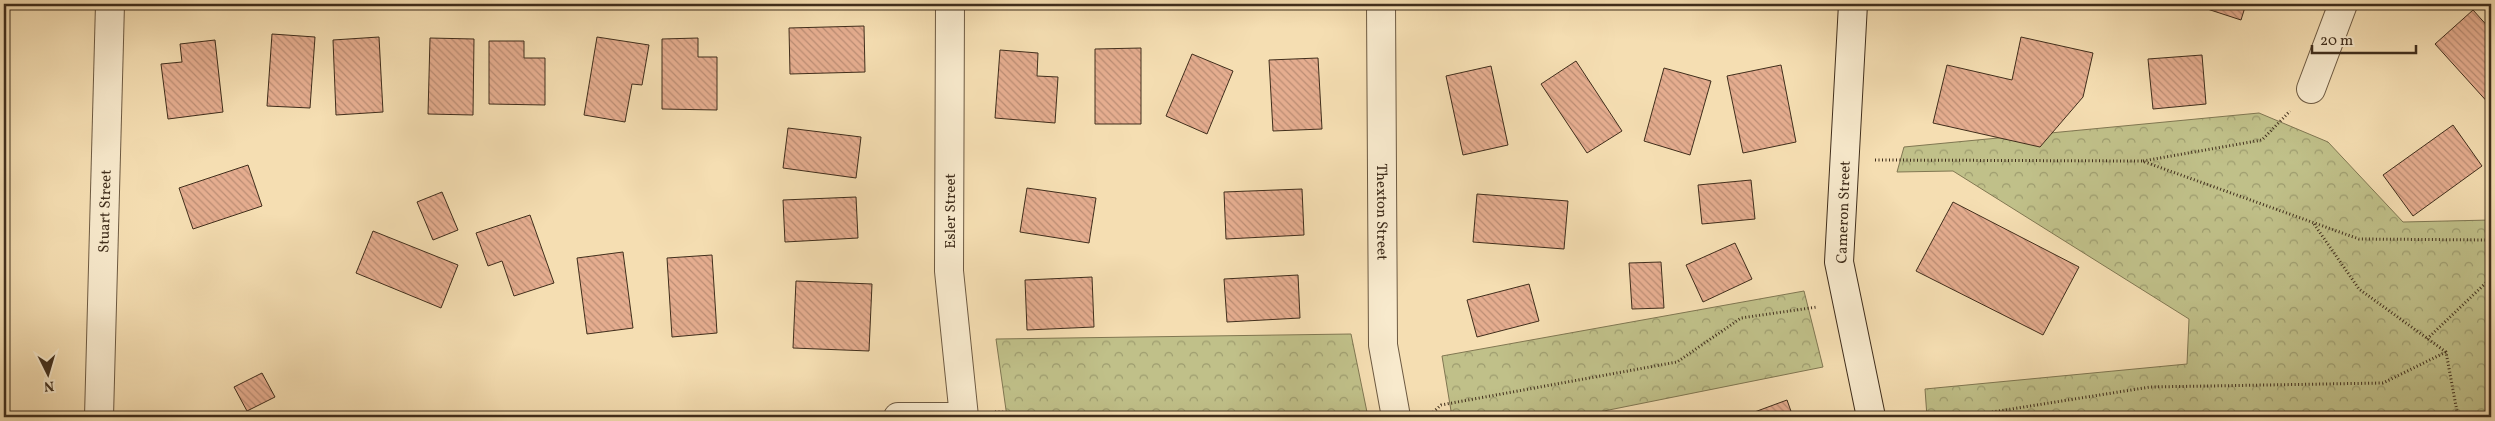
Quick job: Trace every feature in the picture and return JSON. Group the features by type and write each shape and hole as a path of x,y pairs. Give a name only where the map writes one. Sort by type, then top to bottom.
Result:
{"street":[{"name":"Stuart Street","path":"99,417 110,4"},
{"name":"Esler Street","path":"950,4 949,271 964,417"},
{"name":"Thexton Street","path":"1381,4 1383,345 1396,417"},
{"name":"Cameron Street","path":"1853,4 1839,262 1871,417"},
{"path":"2311,89 2344,4"},
{"path":"898,417 964,417"}],"path":[{"path":"1844,160 2142,161 2262,140 2311,89"},
{"path":"2142,161 2359,239 2491,240"},
{"path":"2314,223 2359,289 2446,352 2458,417"},
{"path":"2427,339 2491,278"},
{"path":"1428,417 1440,405 1676,362 1741,318 1847,301"},
{"path":"1961,417 2150,387 2383,383 2446,352"}],"green space":[{"path":"2259,113 2328,142 2403,222 2491,220 2491,417 1927,417 1925,389 2187,364 2189,319 1953,171 1897,172 1904,147"},
{"path":"1804,291 1823,367 1574,417 1452,417 1442,356"},
{"path":"1351,334 1368,417 1007,417 996,339"}],"building":[{"path":"2192,4 2246,4 2241,20"},
{"path":"2473,10 2491,30 2491,106 2435,44"},
{"path":"864,26 865,72 790,74 789,28"},
{"path":"272,34 315,37 310,108 267,106"},
{"path":"379,37 383,112 336,115 333,40"},
{"path":"597,37 649,45 642,85 632,84 625,122 584,115"},
{"path":"2021,37 2093,53 2083,97 2040,147 1933,123 1947,65 2012,80"},
{"path":"430,38 474,39 473,115 428,114"},
{"path":"698,38 698,57 717,57 717,110 662,109 662,39"},
{"path":"215,40 223,112 168,119 161,64 182,62 180,44"},
{"path":"489,41 524,41 524,58 545,58 545,105 489,104"},
{"path":"1141,48 1141,124 1095,124 1095,49"},
{"path":"1000,50 1038,53 1037,76 1058,77 1055,123 995,118"},
{"path":"1192,54 1233,71 1207,134 1166,116"},
{"path":"2202,55 2206,104 2153,109 2148,59"},
{"path":"1318,58 1322,129 1273,131 1269,60"},
{"path":"1576,61 1622,131 1587,153 1541,84"},
{"path":"1781,65 1796,142 1743,153 1727,76"},
{"path":"1491,66 1508,145 1463,155 1446,76"},
{"path":"1664,68 1711,81 1690,155 1644,141"},
{"path":"2453,125 2482,166 2413,216 2383,175"},
{"path":"788,128 861,137 856,178 783,168"},
{"path":"248,165 262,206 193,229 179,188"},
{"path":"1751,180 1755,219 1702,224 1698,185"},
{"path":"1027,188 1096,198 1089,243 1020,232"},
{"path":"1302,189 1304,235 1226,239 1224,192"},
{"path":"442,192 458,230 433,240 417,202"},
{"path":"1477,194 1568,201 1564,249 1473,242"},
{"path":"856,197 858,238 785,242 783,200"},
{"path":"1953,202 2079,267 2043,335 1916,271"},
{"path":"530,215 554,283 514,296 502,261 488,266 476,233"},
{"path":"373,231 458,265 441,308 356,273"},
{"path":"1735,243 1752,279 1703,302 1686,265"},
{"path":"623,252 633,328 587,334 577,258"},
{"path":"712,255 717,333 672,337 667,258"},
{"path":"1661,262 1664,308 1632,309 1629,263"},
{"path":"1298,275 1300,318 1227,322 1224,279"},
{"path":"1092,277 1094,327 1027,330 1025,280"},
{"path":"796,281 872,284 869,351 793,348"},
{"path":"1529,284 1539,321 1477,337 1467,300"},
{"path":"262,373 275,397 247,411 234,387"},
{"path":"1787,400 1793,417 1741,417"}]}
